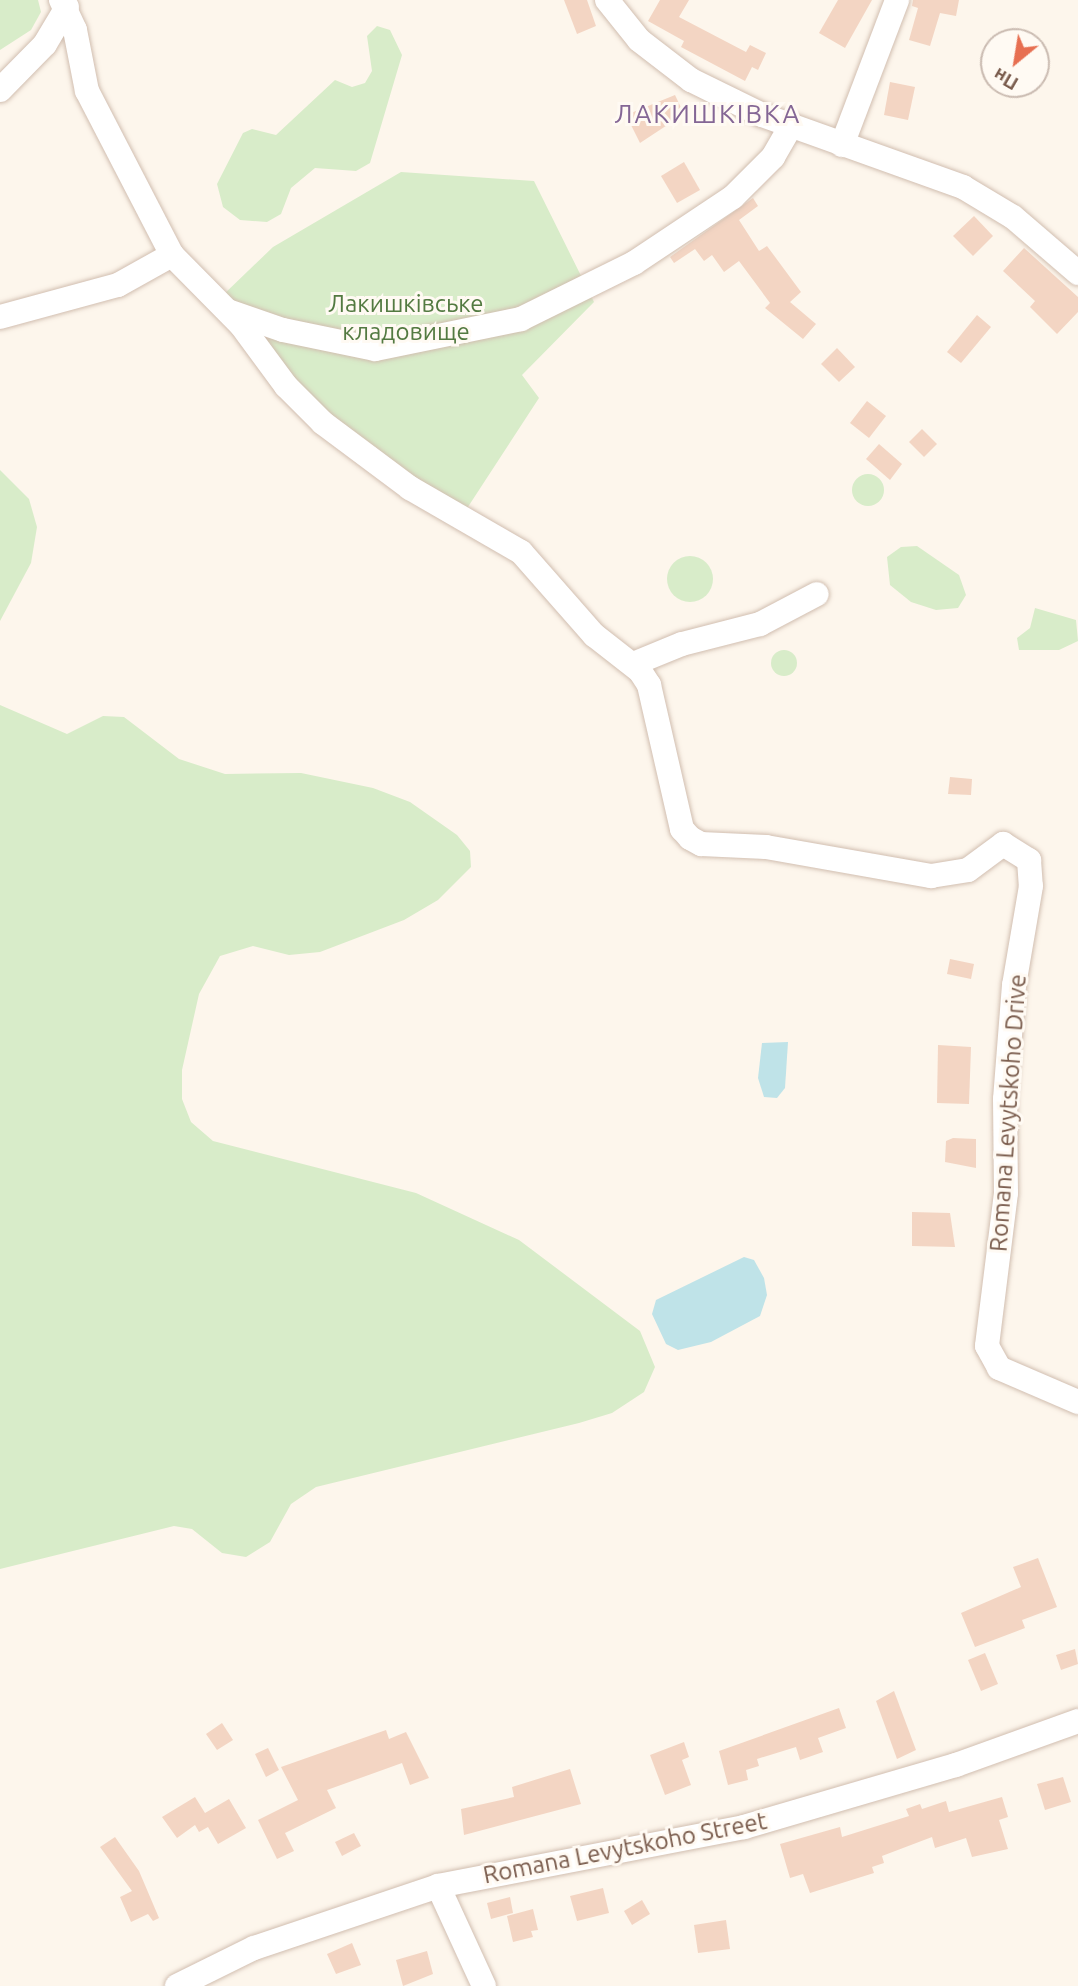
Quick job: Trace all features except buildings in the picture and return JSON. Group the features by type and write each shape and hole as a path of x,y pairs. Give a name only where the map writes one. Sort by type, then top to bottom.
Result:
{"street":[{"path":"607,0 634,35 677,71 791,126 980,195 1078,273"},
{"path":"842,145 897,0"},
{"path":"0,90 45,44 64,4"},
{"path":"64,4 87,91 172,255 227,310 323,423 410,488 521,552 594,635 633,664 781,616 817,594"},
{"path":"227,310 368,349 521,319 618,272 725,203 774,157 791,126"},
{"path":"0,317 118,285 172,255"},
{"name":"Romana Levytskoho Drive","path":"633,664 649,685 682,829 695,842 812,853 931,876 968,870 1003,844 1024,854 1031,886 1014,985 1006,1193 987,1346 999,1368 1078,1402"},
{"name":"Romana Levytskoho Street","path":"177,1986 254,1948 438,1886 744,1827 956,1765 1078,1721"},
{"path":"438,1886 484,1986"}],"green space":[{"path":"0,0 38,0 41,12 31,30 0,50"},
{"path":"377,26 390,30 402,55 370,163 356,171 315,168 291,188 281,214 267,222 240,220 223,207 217,184 243,133 252,129 276,135 335,80 352,87 365,83 372,71 367,36"},
{"name":"Лакишківське кладовище","path":"401,172 534,181 594,302 522,375 539,398 464,513 344,434 221,297 273,247"},
{"path":"0,470 29,499 37,527 31,563 0,621"},
{"path":"868,474 879,479 884,490 879,501 868,506 857,501 852,490 857,479"},
{"path":"917,546 959,575 966,595 958,608 936,610 911,602 890,585 887,557 901,547"},
{"path":"690,556 707,562 713,579 707,596 690,602 673,596 667,579 673,562"},
{"path":"1035,608 1076,620 1078,641 1059,650 1019,650 1017,638 1030,628"},
{"path":"784,650 793,654 797,663 793,672 784,676 775,672 771,663 775,654"},
{"path":"0,705 67,734 103,716 124,717 179,759 225,774 301,773 373,788 410,802 457,835 470,851 471,867 438,900 404,920 320,952 289,955 253,946 220,956 199,994 182,1070 182,1099 191,1122 213,1141 416,1193 519,1240 640,1331 655,1367 644,1392 612,1413 579,1423 316,1487 291,1504 270,1542 246,1557 222,1553 192,1529 174,1526 0,1569"}],"water":[{"path":"788,1042 785,1088 777,1098 764,1097 758,1078 762,1043"},
{"path":"744,1257 754,1260 764,1278 767,1295 760,1316 711,1342 678,1350 666,1344 652,1314 656,1300"}],"district":[{"name":"ЛАКИШКІВКА","path":"708,114"}]}
